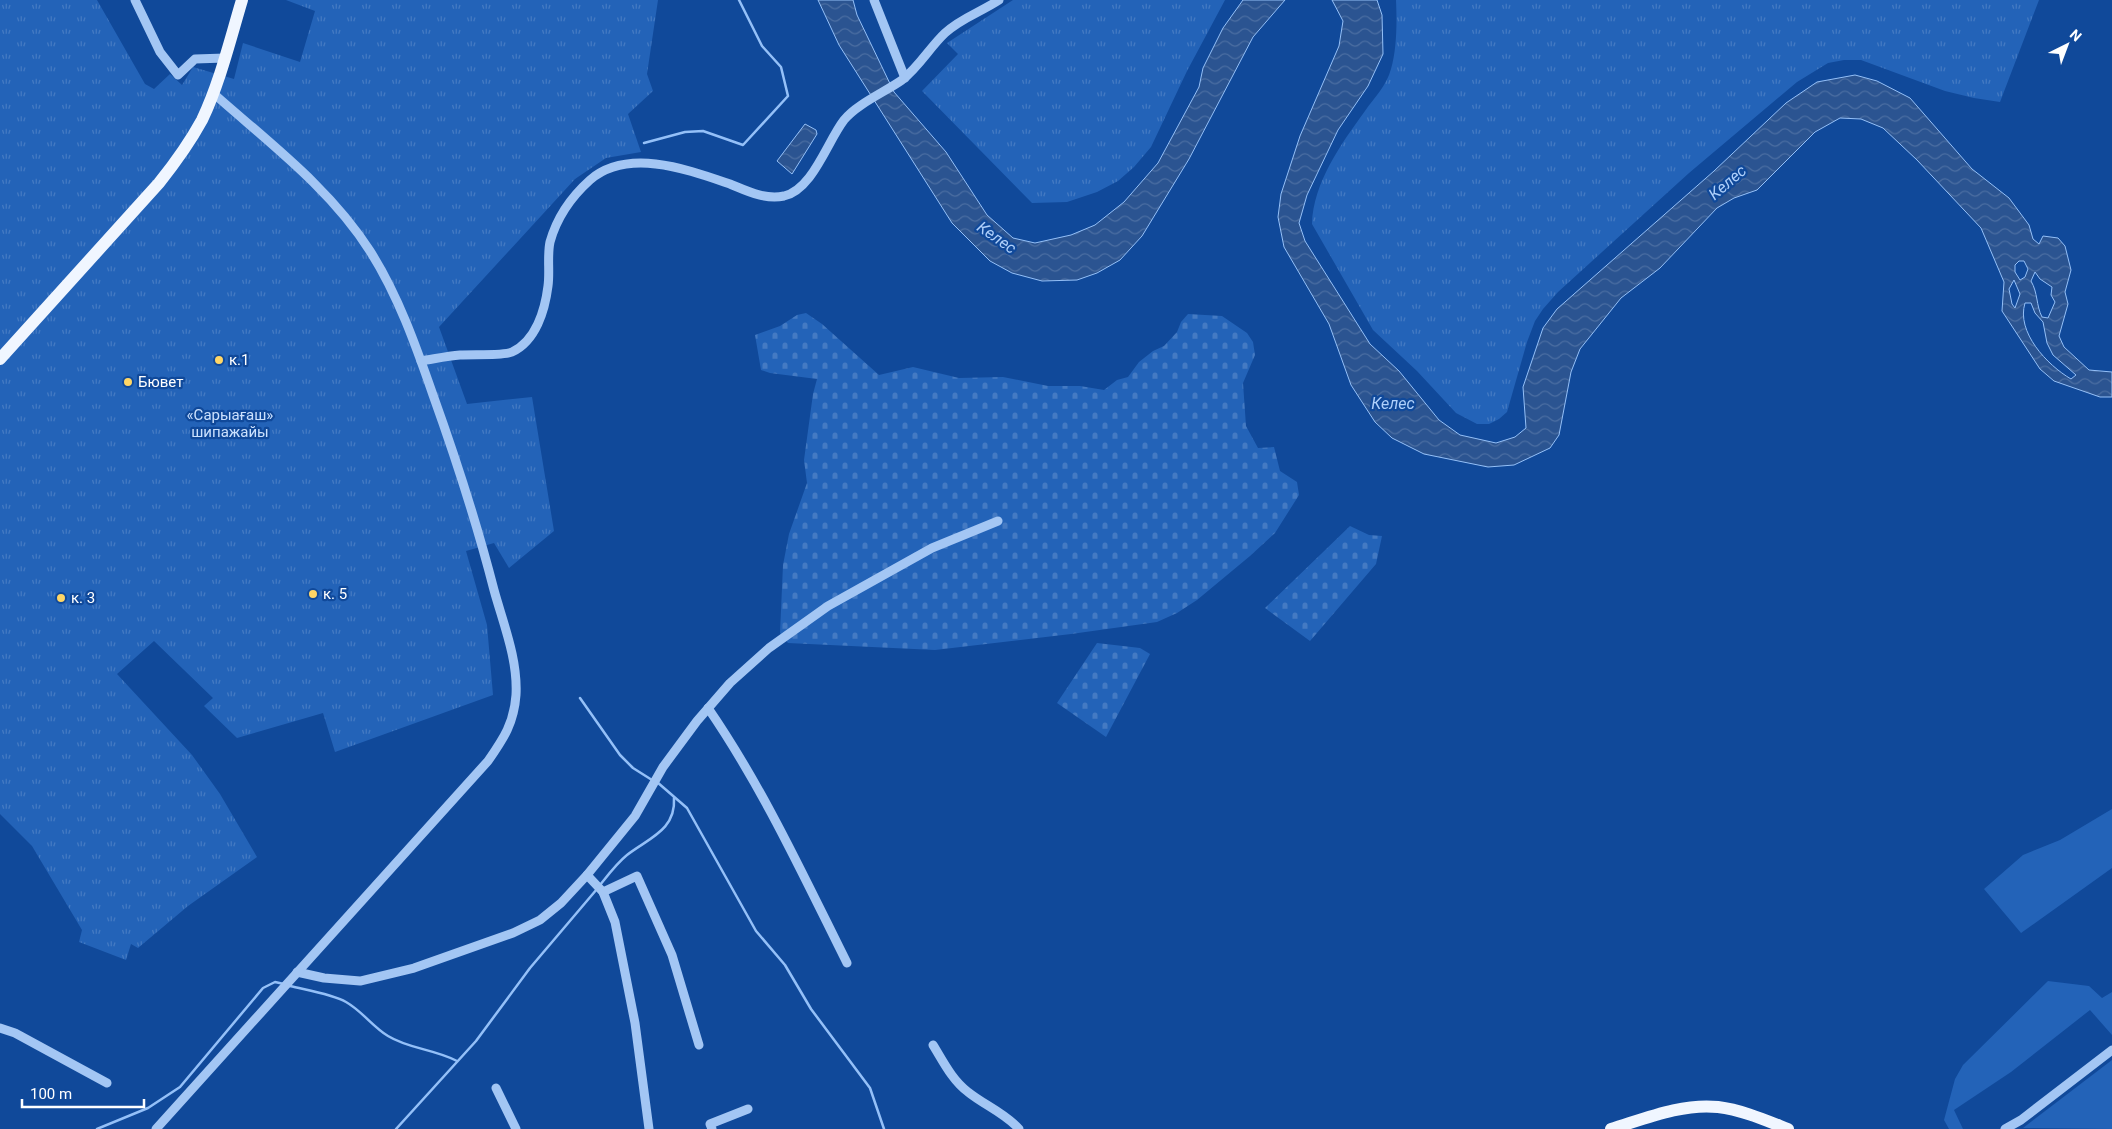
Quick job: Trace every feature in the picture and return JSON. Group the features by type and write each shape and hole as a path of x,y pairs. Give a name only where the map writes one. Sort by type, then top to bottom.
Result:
{"main road":[{"path":"0,359 159,183 177,160 197,128 213,93 242,0"},
{"path":"1611,1129 1667,1112 1716,1107 1748,1114 1788,1129"}],"street":[{"path":"135,0 160,52 178,75 195,59 225,58"},
{"path":"874,0 904,78"},
{"path":"421,361 458,355 511,353 527,341 542,318 548,286 549,244 556,222 568,202 592,179 606,170 624,164 646,163 703,175 761,196 785,196 792,193 807,182 844,121 857,108 904,78 944,33 965,17 999,0"},
{"path":"156,1129 488,760 508,733 516,694 514,664 483,546 421,361 389,285 370,251 351,224 314,182 213,93"},
{"path":"297,972 324,978 360,981 414,968 514,933 540,920 561,903 587,875 635,816 663,767 708,708 730,683 769,648 828,606 932,548 998,520"},
{"path":"708,708 736,748 778,824 847,964"},
{"path":"587,875 603,892 615,922 635,1023 649,1129"},
{"path":"603,892 637,876 672,955 699,1045"},
{"path":"0,1028 15,1033 107,1082"},
{"path":"933,1045 955,1080 967,1092 1012,1121 1018,1129"},
{"path":"2005,1129 2021,1120 2112,1050"},
{"path":"496,1088 516,1129"},
{"path":"712,1129 710,1124 748,1109"}],"green space":[{"name":"«Сарыағаш» шипажайы","path":"0,0 97,0 145,84 154,89 170,74 182,85 193,67 234,79 243,43 300,62 315,11 286,0 658,0 647,74 653,91 628,114 641,152 606,158 575,179 439,327 467,404 532,397 554,531 509,568 494,543 466,551 487,625 493,695 335,752 323,713 237,738 204,706 213,698 154,641 117,674 192,755 220,794 257,857 188,906 138,948 131,944 126,960 79,942 82,930 32,846 0,814"},
{"path":"1013,0 1225,0 1187,71 1151,147 1134,167 1118,181 1097,192 1067,202 1032,203 922,91 958,54 947,43"},
{"path":"1396,0 2039,0 2000,102 1945,91 1861,60 1844,60 1828,63 1797,82 1689,173 1558,292 1535,321 1507,412 1489,424 1477,424 1456,413 1417,371 1373,330 1312,224 1317,194 1330,165 1338,150 1389,75 1395,44"},
{"path":"806,313 822,324 879,375 913,367 959,378 1003,377 1048,386 1080,386 1104,390 1117,380 1128,377 1139,362 1153,351 1164,346 1177,332 1181,322 1188,314 1222,316 1247,333 1253,342 1255,355 1243,383 1246,426 1258,448 1274,447 1280,471 1297,482 1299,495 1275,533 1250,556 1197,600 1177,613 1157,622 935,650 788,643 780,633 783,565 789,534 807,483 804,460 813,394 817,379 770,373 761,370 755,335 780,326 797,315"},
{"path":"1350,526 1369,535 1382,536 1376,564 1310,641 1265,608"},
{"path":"1097,643 1140,648 1150,654 1106,737 1057,703"},
{"path":"2112,809 2112,868 2021,933 1984,889 2023,855 2060,840"},
{"path":"2048,981 2089,986 2102,998 2112,992 2112,1035 2090,1010 2011,1072 1954,1110 1963,1129 1949,1129 1944,1120 1955,1079 1963,1065"},
{"path":"2112,1060 2112,1129 2023,1128"}],"water":[{"name":"Келес","path":"818,0 853,0 857,15 894,92 946,152 987,215 1013,238 1035,243 1071,235 1095,225 1124,202 1158,163 1199,87 1203,68 1223,28 1243,0 1285,0 1253,37 1189,159 1142,236 1120,260 1097,273 1077,280 1042,281 1012,273 990,261 952,223 839,45"},
{"name":"Келес","path":"1332,0 1377,0 1382,15 1383,54 1368,86 1338,130 1307,195 1299,223 1305,241 1370,344 1399,371 1439,420 1460,435 1496,443 1515,437 1526,428 1523,387 1543,328 1557,309 1714,171 1786,103 1817,82 1855,75 1877,81 1910,98 1972,169 2009,198 2029,225 2033,239 2039,244 2043,236 2058,238 2065,246 2071,270 2065,292 2068,304 2059,336 2064,347 2089,370 2112,372 2112,397 2100,397 2054,381 2040,369 2002,311 2004,282 1981,228 1917,160 1883,128 1861,119 1840,118 1815,132 1757,190 1734,198 1717,208 1660,268 1621,298 1580,349 1571,372 1559,435 1550,448 1514,465 1488,467 1424,454 1392,438 1375,422 1351,385 1329,324 1284,247 1278,217 1281,194 1300,136 1339,46 1343,21","holes":["2019,261 2024,261 2028,269 2025,277 2020,280 2015,272 2015,265","2035,272 2040,279 2052,287 2051,295 2055,302 2048,318 2042,317 2031,281","2014,280 2020,294 2015,308 2012,304 2009,289","2025,303 2031,303 2035,313 2043,322 2047,343 2053,355 2076,375 2071,379 2062,373 2036,347 2029,336 2023,314"]},
{"path":"805,124 816,130 817,134 792,174 777,161"}],"waterway":[{"path":"644,143 685,132 703,131 743,145 788,96 781,67 762,46 739,0"},
{"path":"580,698 620,755 633,768 652,780"},
{"path":"657,782 687,808 756,931 785,965 811,1009 870,1088 884,1129"},
{"path":"600,885 623,858 666,826 671,818 674,798"},
{"path":"396,1129 476,1041 530,968 597,889"},
{"path":"97,1129 148,1108 180,1087 263,988 275,982 284,984"},
{"path":"290,986 340,999 352,1006 388,1036 457,1061"}],"place":[{"name":"к.1","path":"219,360"},
{"name":"Бювет","path":"128,382"},
{"name":"к. 5","path":"313,594"},
{"name":"к. 3","path":"61,598"}]}
